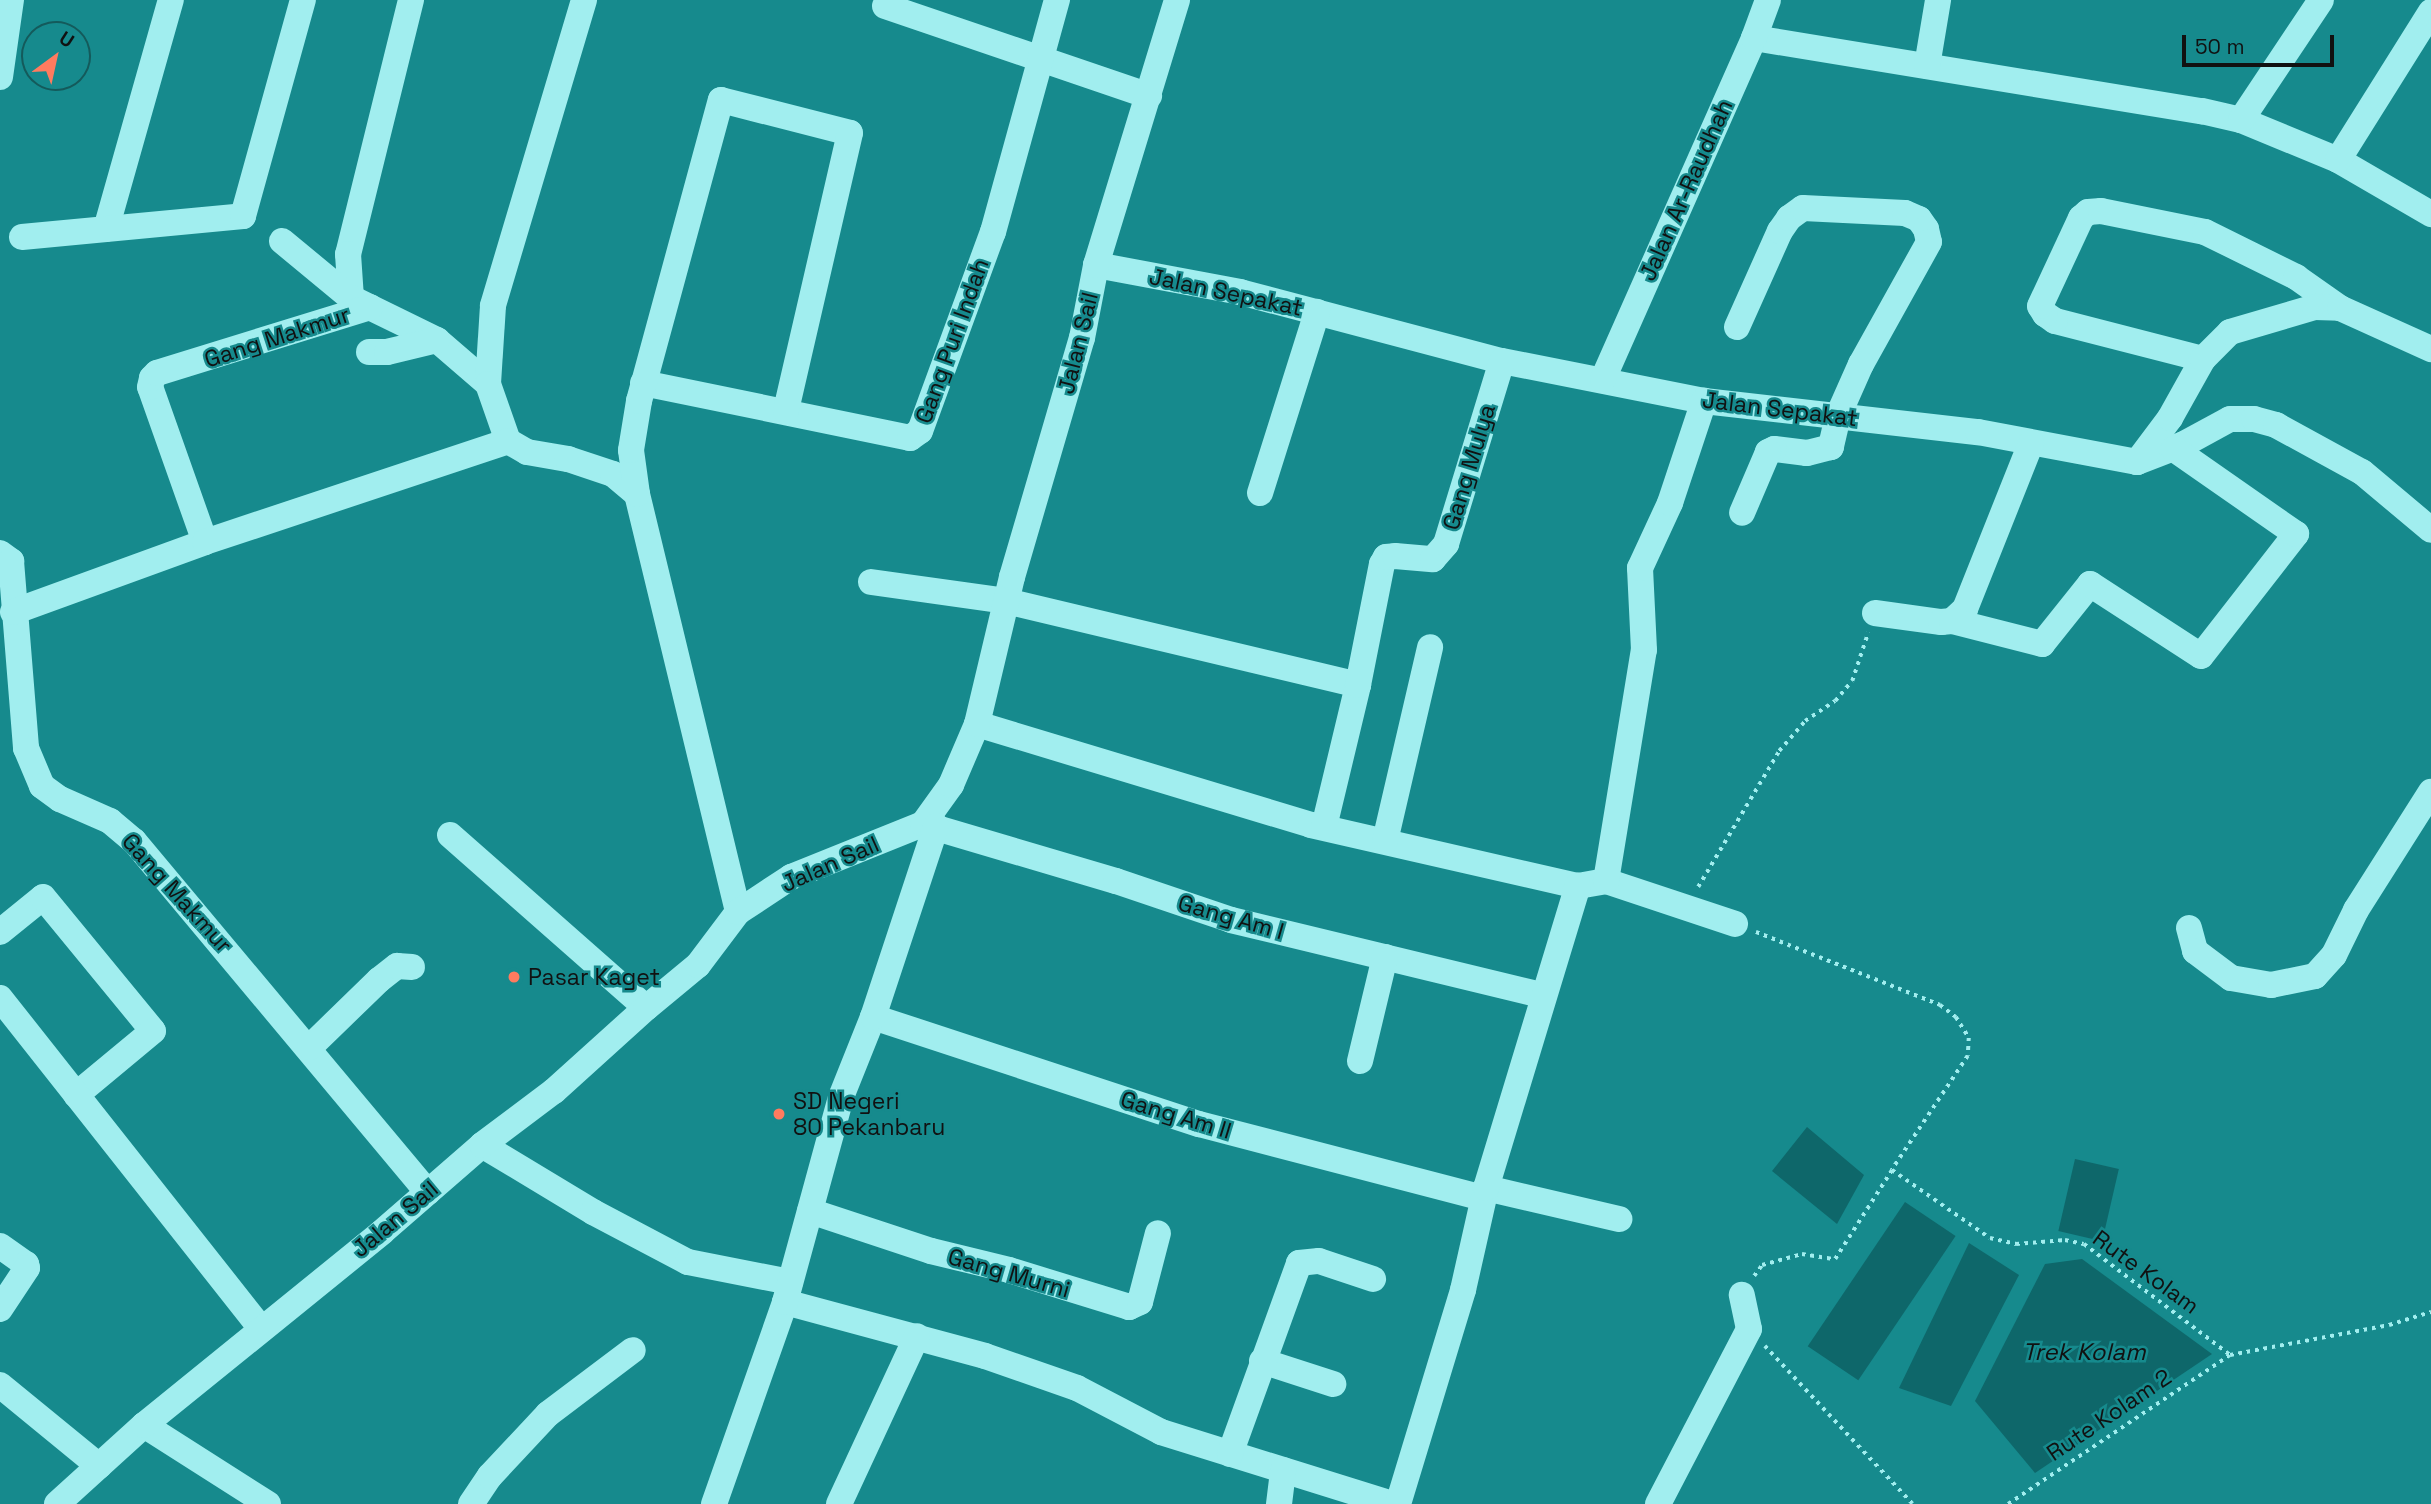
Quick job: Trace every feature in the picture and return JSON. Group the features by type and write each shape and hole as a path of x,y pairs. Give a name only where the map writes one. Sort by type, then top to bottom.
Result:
{"street":[{"path":"0,77 11,0"},
{"path":"106,229 171,0"},
{"path":"22,237 243,216 303,0"},
{"path":"360,303 348,254 411,0"},
{"path":"584,0 493,306 488,384 508,441 527,452 568,459 612,474 637,494"},
{"name":"Gang Puri Indah","path":"643,383 909,438 920,431 993,232 1057,0"},
{"name":"Jalan Sail","path":"57,1504 144,1425 482,1145 554,1091 698,965 738,912 791,877 930,825 951,785 977,724 1006,601 1082,338 1096,265 1177,0"},
{"name":"Jalan Ar-Raudhah","path":"1603,380 1754,38 1768,0"},
{"path":"1927,65 1938,0"},
{"path":"2241,120 2321,0"},
{"path":"886,6 1149,96"},
{"path":"2338,160 2431,12"},
{"path":"1754,38 2241,120 2338,160 2431,214"},
{"path":"738,912 637,494 631,450 643,383 721,100 850,133 786,411"},
{"path":"1737,327 1780,231 1803,208 1905,212 1919,219 1926,229 1929,242 1879,328 1838,416 1833,443 1827,450 1807,453 1774,449 1768,452 1742,513"},
{"path":"2203,359 2055,321 2045,314 2040,306 2081,218 2088,212 2101,211 2205,232 2296,277 2340,308 2431,349"},
{"path":"282,241 360,303 437,340 488,384"},
{"name":"Jalan Sepakat","path":"1096,265 1240,292 1502,361 1704,401 1978,432 2137,462 2174,449 2230,419 2254,419 2276,425 2362,472 2431,530"},
{"name":"Gang Makmur","path":"205,542 150,387 152,378 156,373 360,303"},
{"path":"2137,462 2170,418 2203,359 2230,331 2315,307 2340,308"},
{"path":"1260,493 1317,312"},
{"path":"369,352 387,352 437,340"},
{"name":"Gang Mulya","path":"1324,827 1358,685 1382,564 1385,557 1395,556 1433,559 1446,544 1502,361"},
{"path":"1606,881 1644,650 1640,568 1670,503 1704,401"},
{"path":"13,612 205,542 508,441"},
{"path":"1952,621 1965,609 2031,443"},
{"path":"1875,613 1952,621 2042,644 2090,584 2201,656 2296,534 2174,449"},
{"name":"Gang Makmur","path":"0,553 11,561 26,748 42,786 60,799 110,821 134,841 310,1047 428,1192"},
{"path":"871,582 1006,601 1358,685"},
{"path":"1385,841 1430,647"},
{"path":"977,724 1324,827 1578,886 1606,881 1735,923"},
{"path":"2189,928 2195,951 2231,978 2271,985 2315,976 2334,955 2356,910 2431,792"},
{"path":"715,1504 788,1292 841,1097 873,1017 930,825"},
{"name":"Gang Am I","path":"930,825 1231,920 1542,995"},
{"path":"450,835 646,1008"},
{"path":"1398,1504 1464,1290 1485,1193 1542,995 1578,886"},
{"path":"0,932 43,897 153,1031 76,1095"},
{"path":"1360,1061 1385,957"},
{"path":"310,1047 379,980 397,966 412,967"},
{"path":"0,998 261,1329"},
{"name":"Gang Am II","path":"873,1017 1199,1124 1485,1193 1619,1219"},
{"path":"482,1145 613,1223 688,1262 788,1292 1077,1388 1161,1432 1392,1504"},
{"name":"Gang Murni","path":"810,1211 931,1251 1009,1269 1129,1307 1140,1301 1158,1233"},
{"path":"0,1246 26,1264 27,1268 0,1309"},
{"path":"1230,1454 1298,1263 1319,1261 1373,1279"},
{"path":"1658,1504 1749,1329 1742,1295"},
{"path":"839,1504 917,1336"},
{"path":"471,1504 490,1476 548,1414 633,1350"},
{"path":"1262,1361 1333,1384"},
{"path":"0,1385 99,1466"},
{"path":"144,1425 268,1504"},
{"path":"1279,1504 1283,1470"}],"path":[{"path":"1687,907 1737,817 1779,751 1805,722 1835,701 1852,681 1875,613"},
{"path":"1735,923 1940,1005 1956,1017 1969,1038 1968,1056 1835,1259 1802,1254 1762,1265 1742,1295"},
{"name":"Rute Kolam","path":"1892,1170 1990,1238 2016,1244 2065,1240 2084,1244 2230,1355"},
{"path":"2230,1355 2389,1325 2431,1312"},
{"path":"1749,1329 1913,1504"},
{"name":"Rute Kolam 2","path":"2008,1504 2230,1355"}],"water":[{"path":"1807,1127 1864,1175 1837,1224 1772,1171"},
{"path":"2075,1159 2119,1169 2102,1241 2058,1231"},
{"path":"1905,1202 1956,1236 1858,1380 1808,1346"},
{"path":"1969,1243 2019,1275 1951,1406 1899,1388"},
{"name":"Trek Kolam","path":"2082,1259 2212,1354 2035,1473 1975,1401 2045,1264"}],"place":[{"name":"Pasar Kaget","path":"514,977"},
{"name":"SD Negeri 80 Pekanbaru","path":"779,1114"}]}
